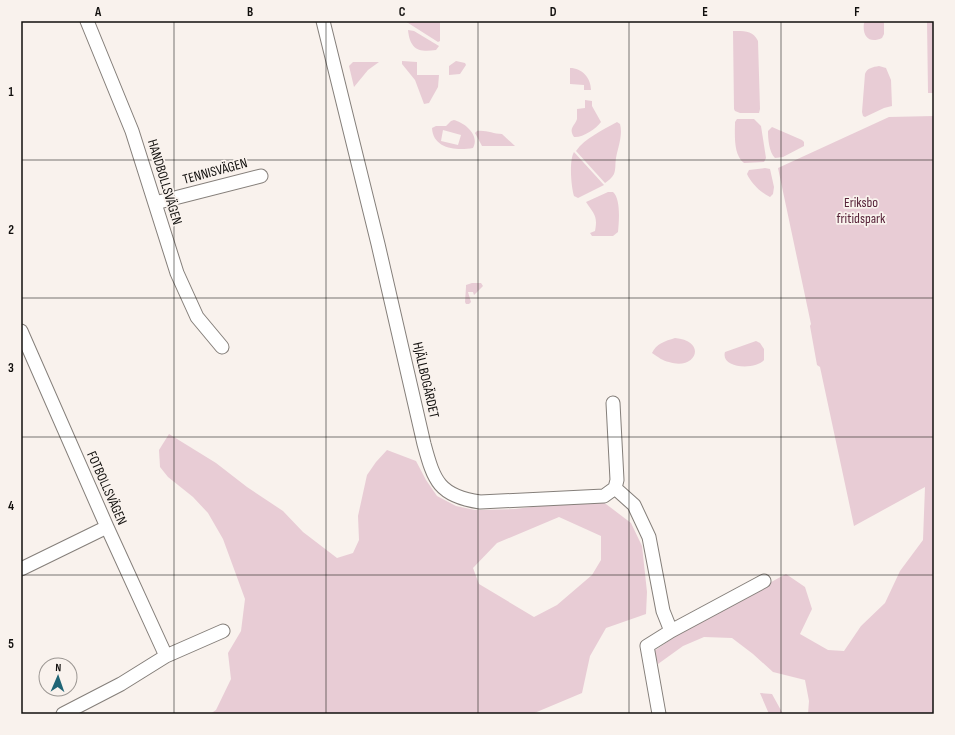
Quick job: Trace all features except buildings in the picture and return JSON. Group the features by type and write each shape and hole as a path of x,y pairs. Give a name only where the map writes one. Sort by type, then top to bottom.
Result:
{"street":[{"name":"HANDBOLLSVÄGEN","path":"87,21 132,131 177,274 197,317 222,347"},
{"name":"HJÄLLBOGÄRDET","path":"323,21 376,237 424,444 430,468 435,480 443,489 454,495 467,500 480,502 604,496 615,488"},
{"name":"TENNISVÄGEN","path":"155,203 261,176"},
{"name":"FOTBOLLSVÄGEN","path":"21,331 107,527 166,656"},
{"path":"613,403 617,473 615,488 634,505 649,537 663,612 671,631"},
{"path":"21,569 107,527"},
{"path":"659,714 647,646 671,631 764,581"},
{"path":"63,714 121,684 166,656 223,631"}],"green space":[{"path":"405,21 440,21 440,41 438,42"},
{"path":"866,21 882,21 884,23 884,34 882,38 873,40 867,38 864,32 864,23"},
{"path":"927,21 934,21 934,93 928,93"},
{"path":"408,30 414,31 439,46 436,50 419,50 413,45"},
{"path":"733,31 744,31 751,33 758,41 759,113 740,113 734,109"},
{"path":"402,61 417,62 417,75 439,75 438,87 429,103 424,104 415,80 402,64"},
{"path":"456,61 465,63 466,65 460,74 449,75 449,66"},
{"path":"353,62 379,62 368,70 354,87 349,66"},
{"path":"879,66 886,68 891,80 892,106 865,117 863,116 862,112 865,74 872,67"},
{"path":"570,68 574,68 585,74 591,86 591,90 584,90 584,85 570,84"},
{"path":"585,100 592,101 592,106 601,122 589,132 581,136 574,137 572,134 572,129 577,119 577,109 585,108"},
{"name":"Eriksbo fritidspark","path":"934,116 934,714 808,714 809,701 805,680 773,672 732,638 704,637 683,646 658,664 654,651 695,623 786,574 805,587 812,609 800,634 828,650 844,651 861,626 885,603 900,571 923,540 925,487 854,526 820,367 817,365 810,326 811,324 778,168 889,117"},
{"path":"737,119 754,119 761,126 766,158 764,162 744,163 740,159 735,144 735,122"},
{"path":"454,120 463,124 470,130 475,139 473,148 453,149 441,144 437,140 433,135 432,128 436,126 446,126","holes":["443,130 461,135 458,145 441,141"]},
{"path":"617,122 620,124 621,132 615,170 612,177 605,183 576,151 589,138"},
{"path":"772,127 802,140 804,142 804,146 783,157 775,158 770,149 768,138 768,131"},
{"path":"477,131 502,134 515,146 482,146 475,133"},
{"path":"574,152 604,185 578,198 574,196 571,180 571,161"},
{"path":"765,168 770,169 774,187 773,194 770,197 763,193 751,181 747,174 749,170"},
{"path":"608,192 613,192 616,195 619,211 618,232 613,236 592,236 590,233 595,231 596,218 586,202"},
{"path":"481,283 483,286 474,295 473,292 468,292 471,302 466,304 466,285"},
{"path":"675,338 685,340 692,344 695,349 691,359 678,364 660,359 652,353 658,345"},
{"path":"756,341 760,343 764,349 764,360 760,363 747,366 733,365 725,358 725,352"},
{"path":"169,434 216,463 247,487 283,511 303,532 337,558 353,553 359,540 358,516 367,475 387,450 416,461 426,480 437,496 456,506 475,510 515,509 556,504 602,501 631,523 642,546 647,592 646,614 606,628 590,656 582,693 532,714 210,714 216,710 231,679 228,653 241,631 245,599 223,539 208,513 193,497 168,477 160,467 159,450","holes":["559,517 601,536 601,560 592,575 557,605 534,617 479,584 473,568 497,543"]},
{"path":"760,693 772,694 783,714 769,714"}]}
